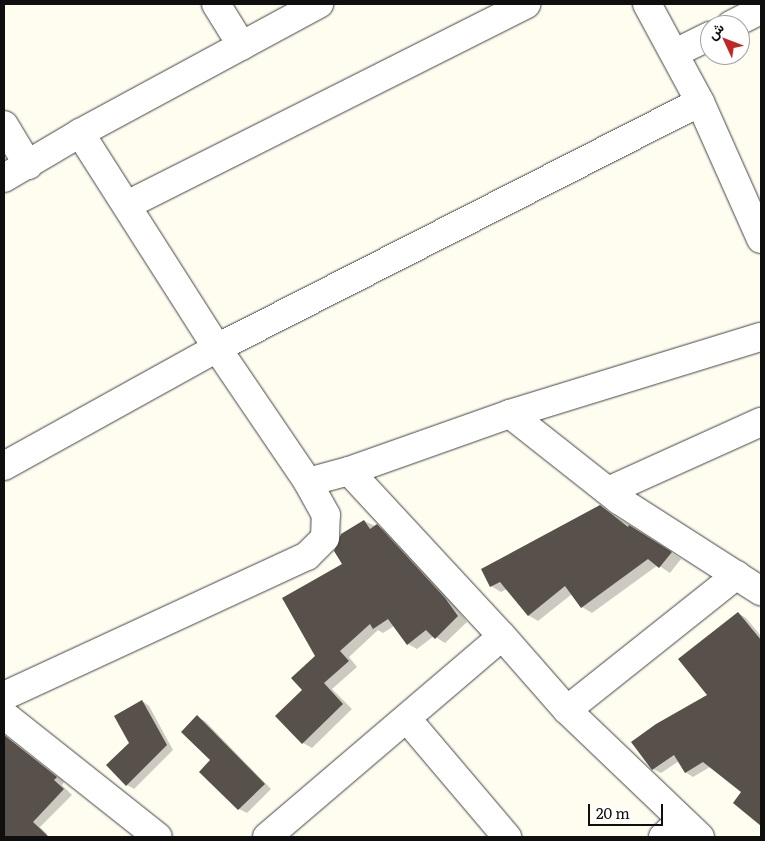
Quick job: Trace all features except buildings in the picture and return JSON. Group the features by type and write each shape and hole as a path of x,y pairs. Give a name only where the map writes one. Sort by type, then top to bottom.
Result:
{"street":[{"path":"216,4 242,46"},
{"path":"4,178 80,133 319,4"},
{"path":"127,205 526,4"},
{"path":"647,4 700,102 761,237"},
{"path":"675,54 700,41"},
{"path":"4,466 217,348 700,102"},
{"path":"4,125 28,165"},
{"path":"4,696 307,556 324,538 326,515 308,482 217,348 80,133"},
{"path":"308,482 349,471 510,414 761,336"},
{"path":"510,414 608,491 761,591"},
{"path":"608,491 761,422"},
{"path":"349,471 681,832"},
{"path":"567,710 737,575"},
{"path":"267,837 502,636"},
{"path":"4,715 158,837"},
{"path":"406,718 507,837"}]}
